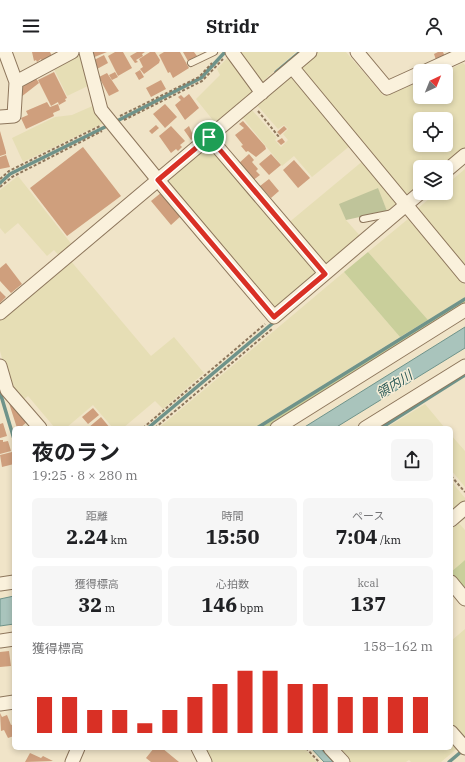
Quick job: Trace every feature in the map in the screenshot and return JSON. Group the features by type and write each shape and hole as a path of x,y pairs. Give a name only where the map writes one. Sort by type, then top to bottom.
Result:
{"street":[{"path":"0,117 14,116 16,82 5,52"},
{"path":"16,82 72,52"},
{"path":"86,52 101,110 274,317 413,199"},
{"path":"232,52 262,92"},
{"path":"0,313 310,52"},
{"path":"357,52 387,88 413,76"},
{"path":"441,64 465,53"},
{"path":"292,67 402,209 465,276"},
{"path":"209,137 325,274"},
{"path":"453,165 465,155"},
{"path":"279,426 465,310"},
{"path":"0,366 2,381 7,390 38,426"},
{"path":"368,426 465,366"},
{"path":"453,518 465,508"},
{"path":"0,584 12,582"},
{"path":"453,584 465,599"},
{"path":"0,641 12,639"},
{"path":"0,704 12,702"},
{"path":"453,734 465,748"},
{"path":"72,762 77,750"},
{"path":"199,750 205,762"},
{"path":"332,750 343,762"}],"lane":[{"path":"191,63 214,52"},
{"path":"363,218 402,209"}],"path":[{"path":"251,102 279,137"},
{"path":"145,426 274,317"},
{"path":"453,478 465,492"},
{"path":"308,750 319,762"}],"shaded area":[{"path":"77,52 84,52 92,84 67,96 52,65"},
{"path":"240,52 296,52 262,82"},
{"path":"316,52 346,52 384,96 413,85 413,104 453,104 453,68 463,63 465,65 465,152 453,161 453,160 413,160 413,194 406,200 297,71"},
{"path":"230,55 254,92 216,124 196,99 220,75 217,69"},
{"path":"290,75 351,145 312,177 294,156 282,166 242,117 251,109 277,138 275,140 281,147 288,140 283,134 288,129 284,125 278,129 256,104"},
{"path":"97,104 108,121 23,162 12,138 55,117 72,115"},
{"path":"208,144 323,274 277,313 165,181"},
{"path":"364,160 397,203 387,211 377,188 346,220 362,238 327,268 287,224"},
{"path":"465,169 465,267 417,209 428,200 453,200 453,179"},
{"path":"18,176 73,246 60,257 54,250 47,256 18,223 5,234 0,228 0,190"},
{"path":"408,219 465,285 465,297 428,320 368,252"},
{"path":"70,260 151,356 174,337 204,373 163,409 155,401 125,426 111,426 93,405 68,426 53,426 28,396 23,400 8,380 0,351 0,318"},
{"path":"344,272 400,337 257,426 161,426"},
{"path":"425,404 443,426 389,426"},
{"path":"453,437 465,451 465,487 453,472"},
{"path":"453,483 465,498 465,502 453,512"},
{"path":"457,521 465,530 465,560 453,570 453,524"},
{"path":"465,629 465,742 453,729 453,639"},
{"path":"453,740 459,747 441,762 411,762 409,760 406,762 349,762 339,750 453,750"},
{"path":"203,750 306,750 317,762 209,762"}],"green space":[{"path":"378,188 387,211 346,220 339,204"},
{"path":"368,252 428,320 400,337 344,272"},
{"path":"465,300 465,308 271,426 261,426"},
{"path":"465,560 465,593 453,579 453,570"}],"water":[{"name":"領内川","path":"465,327 465,348 338,426 306,426"},
{"path":"12,596 12,624 0,626 0,599"},
{"path":"313,750 322,750 333,762 324,762"}],"building":[{"path":"32,52 50,52 53,58 43,63 41,59 37,62 36,60 34,61"},
{"path":"89,52 107,52 92,58"},
{"path":"115,52 123,52 132,68 118,76 108,56"},
{"path":"137,52 145,52 142,54 143,56 136,60 138,62 135,63 130,56"},
{"path":"150,52 155,52 160,60 159,63 144,74 140,69 143,67 139,59"},
{"path":"164,52 180,52 189,68 173,78 170,72 168,73 159,55"},
{"path":"183,52 194,52 197,56 188,61"},
{"path":"443,52 445,57 436,60 434,54"},
{"path":"104,55 108,63 97,69 92,61"},
{"path":"140,70 144,77 139,80 135,73"},
{"path":"54,72 67,98 65,99 66,101 59,105 58,102 51,106 38,80"},
{"path":"115,72 118,77 112,80 109,75"},
{"path":"107,73 119,91 109,96 99,77"},
{"path":"34,75 39,83 21,97 20,85"},
{"path":"161,80 166,89 151,97 146,88"},
{"path":"189,94 199,108 185,120 175,105 181,100 178,97 181,95 184,98"},
{"path":"47,102 50,107 58,104 60,110 53,113 54,116 26,129 21,118 28,115 26,111"},
{"path":"165,104 177,117 165,128 153,114"},
{"path":"243,121 265,146 266,149 256,157 248,151 246,152 241,146 243,145 235,135 244,128 239,124"},
{"path":"156,125 159,128 152,134 149,131"},
{"path":"171,126 185,141 180,145 182,147 178,151 176,149 171,153 159,136"},
{"path":"189,126 192,133 195,131 198,135 191,140 184,130"},
{"path":"284,126 287,129 280,135 277,132"},
{"path":"0,131 6,154 0,156"},
{"path":"282,138 285,142 281,145 277,141"},
{"path":"83,147 121,196 67,236 30,188"},
{"path":"249,154 254,160 252,162 258,169 256,171 260,175 252,181 238,164"},
{"path":"271,154 281,165 269,175 259,164"},
{"path":"6,155 10,167 0,169 0,157"},
{"path":"294,160 310,178 298,188 283,170"},
{"path":"269,179 279,191 271,198 260,186"},
{"path":"162,192 182,215 171,225 151,201"},
{"path":"6,263 22,284 11,293 0,281 0,268"},
{"path":"0,291 6,297 0,303"},
{"path":"7,397 28,421 22,426 16,426"},
{"path":"93,408 99,415 88,424 82,417"},
{"path":"101,417 108,426 90,426"},
{"path":"3,423 7,436 0,438 0,424"},
{"path":"0,440 3,440 3,442 8,441 11,451 0,454"},
{"path":"12,452 12,464 2,467 0,455"},
{"path":"9,651 11,666 0,667 0,652"},
{"path":"0,713 2,717 7,715 12,725 12,737 8,738 4,730 1,731"},
{"path":"152,750 164,750 179,762 151,762 146,758"},
{"path":"30,753 41,758 43,756 53,761 25,762"}],"waterway":[{"path":"115,122 201,78 225,52"},
{"path":"276,72 300,52"},
{"path":"0,183 10,174 109,125"},
{"path":"260,426 465,299"},
{"path":"150,426 273,323"},
{"path":"384,426 465,375"},
{"path":"0,392 12,432"},
{"path":"449,762 462,751"}],"route":[{"path":"209,137 325,274 274,317 158,180 209,137"}]}
